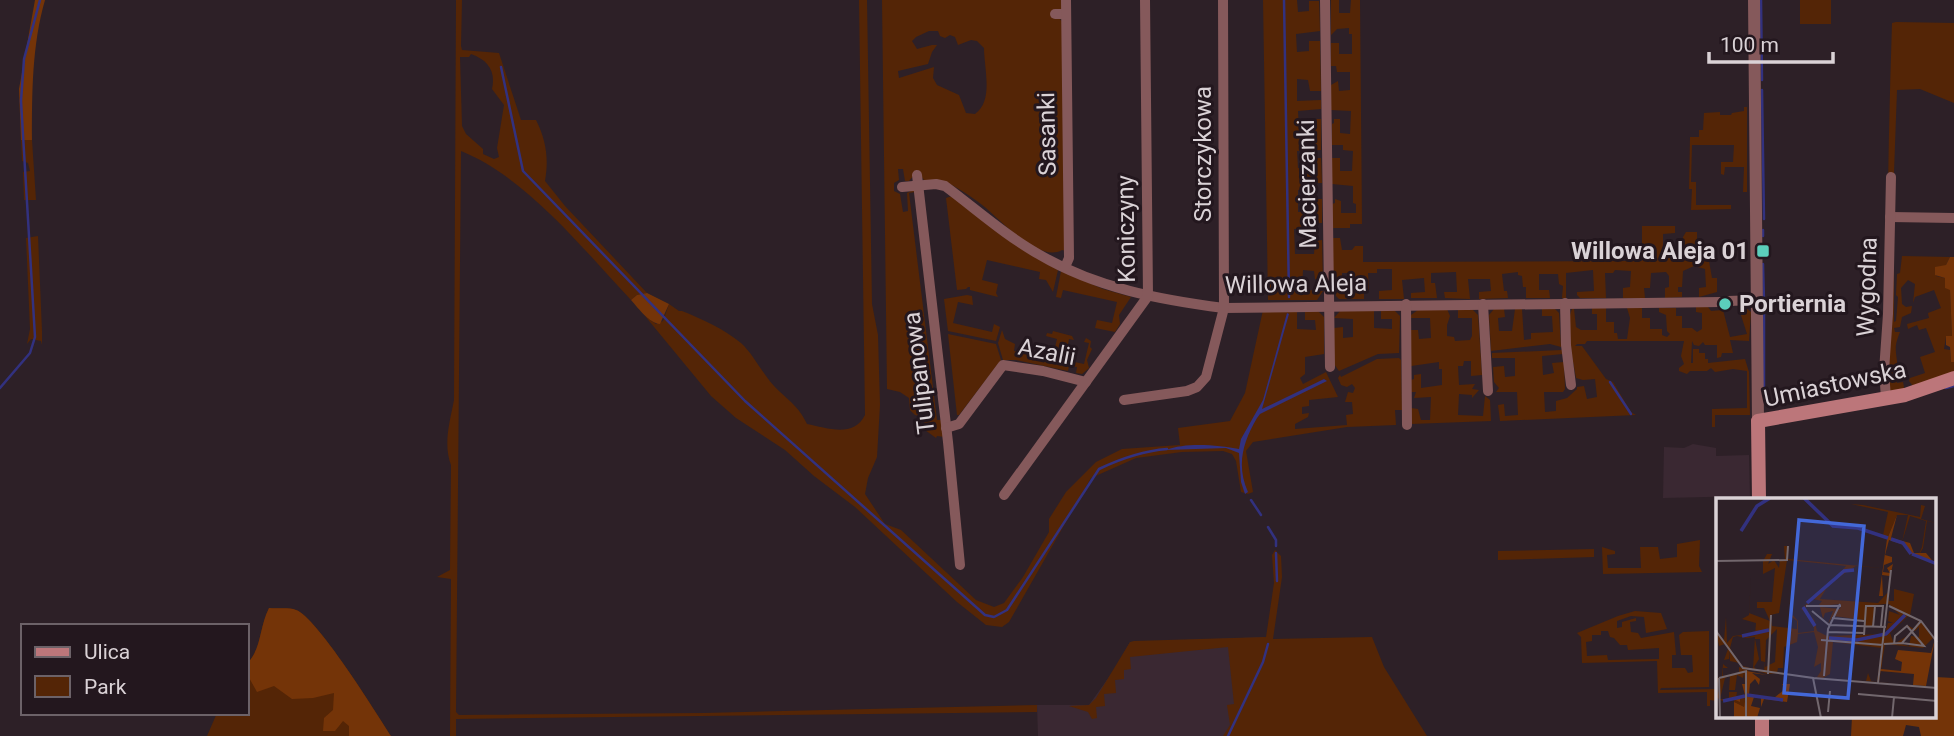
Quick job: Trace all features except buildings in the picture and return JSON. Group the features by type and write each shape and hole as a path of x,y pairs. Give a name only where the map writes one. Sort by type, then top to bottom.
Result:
{"main road":[{"name":"Umiastowska","path":"1759,498 1758,421 1905,395 1954,378"},
{"path":"1762,718 1762,736"}],"street":[{"name":"Sasanki","path":"1065,267 1069,257 1061,14 1066,0"},
{"name":"Koniczyny","path":"1004,495 1148,296 1145,0"},
{"name":"Storczykowa","path":"1124,400 1187,391 1197,387 1206,377 1224,308 1223,0"},
{"name":"Macierzanki","path":"1325,0 1329,367"},
{"path":"1754,0 1758,421"},
{"name":"Wygodna","path":"1886,398 1884,371 1891,177"},
{"name":"Willowa Aleja","path":"902,187 918,180 945,186 986,213 1032,250 1065,267 1123,290 1224,308 1757,300"},
{"name":"Tulipanowa","path":"918,180 960,565"},
{"path":"1890,217 1954,218"},
{"path":"1565,303 1571,385"},
{"path":"1406,304 1407,425"},
{"path":"1483,304 1488,391"},
{"name":"Azalii","path":"946,428 959,424 1003,365 1043,371 1086,382"}],"shaded area":[{"path":"35,0 45,0 35,52 32,140 21,140 19,89"},
{"path":"1950,257 1954,257 1954,362 1951,362 1950,347 1946,345 1946,336 1952,336 1950,290 1945,288 1945,278 1935,275 1935,267 1946,265"},
{"path":"647,293 669,304 660,324 648,318 631,300 637,295"},
{"path":"1287,313 1289,314 1262,409 1324,379 1327,381 1260,414 1257,418 1243,454 1242,472 1248,492 1245,494 1241,482 1239,453 1226,448 1166,450 1192,445 1239,449 1241,439 1263,400"},
{"path":"1693,444 1716,448 1716,456 1749,455 1750,496 1663,498 1664,447 1684,448"},
{"path":"269,608 293,609 305,616 346,667 391,736 349,736 349,726 343,721 335,731 323,731 324,718 333,710 334,693 292,699 274,686 257,692 248,676 248,663 258,645"},
{"path":"1266,637 1348,736 1038,736 1037,705 1089,705 1130,642"},
{"path":"1937,677 1954,678 1954,736 1921,736 1919,727 1906,725 1903,736 1851,736 1852,718 1937,718"}],"green space":[{"path":"456,0 462,0 462,50 499,53 521,120 536,120 542,135 547,157 545,181 647,293 637,295 631,300 531,196 485,163 461,151 456,712 459,715 704,713 1037,705 1037,712 456,719 456,736 450,736 451,579 437,577 450,570 451,465 447,441 454,400","holes":["471,54 477,56 492,72 492,89 504,105 497,148 499,157 494,159 483,154 483,149 466,134 462,126 460,57 469,57"]},
{"path":"859,0 867,0 872,304 878,335 880,405 877,457 865,494 885,524 901,530 976,600 994,607 1004,603 1023,577 1049,532 1049,519 1066,492 1096,462 1122,449 1180,445 1178,428 1230,421 1245,393 1263,310 1297,310 1297,329 1316,330 1315,320 1305,320 1305,310 1318,311 1324,317 1324,354 1305,357 1305,374 1300,378 1303,384 1326,372 1338,397 1309,400 1309,406 1302,407 1302,414 1309,413 1308,417 1295,424 1295,429 1347,425 1346,415 1353,414 1352,402 1345,402 1348,392 1353,393 1355,388 1352,384 1347,387 1341,385 1338,378 1340,375 1341,377 1377,359 1399,358 1402,410 1395,410 1396,425 1347,427 1253,442 1246,451 1253,492 1248,494 1241,492 1236,461 1232,454 1223,451 1182,452 1136,458 1091,478 1009,622 1002,627 986,625 957,602 855,507 785,450 736,418 711,396 645,316 656,324 663,321 669,304 727,333 741,343 807,424 847,429 854,427 865,415"},
{"path":"882,0 1063,0 1062,9 1056,14 1063,23 1066,251 1043,251 1011,231 983,205 954,186 941,181 924,180 921,176 914,175 909,181 905,181 903,169 898,169 899,180 894,183 894,191 900,194 903,212 908,211 907,193 913,190 915,192 909,193 937,420 943,420 945,437 936,438 925,430 924,417 915,415 910,410 909,398 900,392 887,389","holes":["929,31 938,31 940,36 945,38 950,35 955,37 958,45 971,40 977,41 984,48 986,93 981,108 975,114 966,113 959,95 937,85 933,78 934,67 899,78 898,71 928,64 937,45 917,49 912,41"]},
{"path":"1263,0 1297,0 1298,12 1309,11 1309,1 1319,1 1320,31 1296,34 1297,52 1309,51 1309,41 1320,41 1321,91 1310,91 1308,80 1297,79 1297,101 1321,100 1321,109 1298,111 1299,129 1310,129 1310,119 1321,119 1321,150 1297,151 1298,168 1310,168 1311,158 1321,158 1322,183 1311,183 1310,189 1298,190 1298,212 1310,212 1311,199 1322,199 1322,223 1314,223 1313,228 1294,229 1295,254 1314,254 1315,241 1322,240 1323,282 1315,279 1314,271 1303,270 1302,290 1323,291 1317,300 1268,300"},
{"path":"1331,0 1339,0 1339,13 1350,13 1351,0 1360,0 1362,224 1350,224 1350,228 1332,228 1332,204 1335,199 1341,201 1341,213 1356,213 1356,204 1353,203 1353,186 1332,184 1332,158 1340,158 1340,171 1352,171 1353,151 1343,150 1343,145 1332,145 1334,119 1340,119 1340,133 1350,134 1351,111 1331,110 1331,85 1338,81 1339,91 1350,90 1350,72 1337,72 1336,66 1331,66 1331,43 1339,43 1339,54 1352,54 1352,34 1349,34 1349,28 1337,29 1331,35"},
{"path":"1800,0 1831,0 1831,24 1800,24"},
{"path":"1892,23 1954,23 1954,103 1920,89 1897,90 1891,255 1894,256 1894,322 1898,297 1897,274 1900,273 1902,256 1950,257 1936,276 1945,278 1950,289 1952,336 1946,337 1944,349 1950,350 1954,373 1913,386 1909,381 1910,378 1925,373 1920,357 1935,352 1926,328 1919,330 1917,325 1908,329 1907,324 1929,318 1928,313 1941,308 1934,290 1915,297 1913,303 1915,284 1908,280 1901,288 1902,304 1906,307 1912,306 1911,313 1902,317 1900,327 1894,328 1895,332 1900,332 1896,346 1896,379 1897,383 1903,382 1904,387 1903,390 1888,391 1889,115"},
{"path":"1744,107 1747,107 1747,192 1743,192 1744,167 1725,167 1724,175 1721,174 1721,162 1733,162 1734,145 1692,145 1691,182 1696,182 1696,205 1731,205 1731,209 1691,210 1690,137 1699,137 1699,130 1703,130 1704,113 1720,112 1720,115 1731,115 1744,111"},
{"path":"21,140 32,140 36,200 24,200 23,172 30,171 28,163 22,161"},
{"path":"952,196 1020,247 1058,270 1053,292 1046,280 1039,279 1040,272 987,260 982,280 998,284 998,297 970,290 970,287 957,290 946,198"},
{"path":"1642,226 1675,226 1675,233 1663,234 1663,251 1683,251 1683,237 1686,232 1697,232 1697,261 1709,261 1712,278 1717,278 1717,292 1699,297 1699,288 1706,287 1705,269 1694,266 1683,271 1682,287 1678,287 1682,297 1665,298 1665,288 1669,287 1669,276 1666,272 1651,273 1650,288 1644,288 1645,298 1623,298 1623,288 1630,287 1631,271 1615,270 1613,273 1605,273 1606,298 1580,298 1577,295 1577,292 1594,291 1593,270 1566,273 1566,298 1562,298 1563,286 1559,284 1558,274 1539,274 1539,290 1549,290 1550,298 1526,298 1526,287 1523,287 1522,276 1518,275 1518,272 1502,274 1504,291 1507,291 1508,298 1479,299 1479,292 1491,291 1490,279 1468,279 1470,299 1445,298 1444,292 1457,292 1456,272 1431,273 1431,283 1435,283 1437,298 1411,298 1411,293 1425,292 1424,278 1402,280 1404,299 1379,299 1379,291 1392,290 1392,269 1377,269 1377,273 1368,273 1369,290 1364,290 1364,299 1339,299 1336,296 1336,291 1353,291 1352,273 1342,273 1342,283 1333,284 1333,238 1340,238 1342,250 1363,246 1363,262 1642,261"},
{"path":"38,236 42,345 41,341 31,339 27,344 30,329 26,238"},
{"path":"1061,271 1103,289 1131,297 1119,315 1120,324 1115,332 1095,328 1097,320 1112,323 1117,302 1063,290 1061,298 1056,297"},
{"path":"972,296 973,305 958,302 953,323 992,332 994,324 1000,327 996,341 948,331 944,299"},
{"path":"1696,307 1708,307 1711,311 1723,310 1730,337 1747,334 1739,309 1746,308 1751,312 1749,341 1730,340 1733,353 1722,353 1721,357 1717,358 1717,345 1705,345 1703,342 1699,346 1692,341 1691,363 1693,349 1705,353 1708,363 1745,359 1749,372 1750,415 1715,415 1715,427 1712,427 1712,409 1747,408 1747,371 1733,369 1715,372 1711,368 1707,371 1690,371 1687,374 1679,371 1684,364 1681,356 1684,341 1587,341 1575,346 1582,346 1606,379 1613,382 1631,412 1636,415 1500,421 1498,405 1504,404 1505,416 1518,415 1517,392 1496,392 1499,388 1494,382 1493,367 1504,366 1505,377 1515,376 1515,358 1492,358 1492,353 1562,350 1563,354 1542,356 1543,375 1554,373 1552,363 1564,362 1563,392 1544,392 1545,412 1556,411 1556,401 1567,398 1577,387 1584,386 1587,399 1597,397 1595,379 1576,378 1569,334 1572,309 1576,327 1581,330 1597,330 1597,314 1592,314 1592,308 1606,308 1606,322 1614,322 1614,333 1617,333 1618,339 1627,339 1630,318 1627,308 1642,308 1642,318 1650,318 1650,329 1662,329 1662,335 1667,337 1670,334 1667,331 1666,315 1659,312 1659,308 1676,308 1676,316 1682,316 1682,328 1692,328 1697,332 1702,329 1702,313 1696,312"},
{"path":"1447,309 1450,316 1447,336 1454,337 1455,341 1470,340 1472,336 1472,318 1458,318 1458,309 1472,309 1478,315 1482,375 1471,376 1471,361 1464,361 1463,366 1458,366 1459,385 1475,384 1472,389 1479,390 1472,398 1472,395 1459,394 1458,415 1483,416 1485,396 1490,400 1491,421 1411,424 1411,408 1418,409 1421,420 1430,420 1431,397 1414,398 1416,392 1411,392 1411,380 1414,375 1421,374 1421,388 1442,385 1442,369 1439,369 1439,362 1411,366 1411,330 1418,330 1419,339 1431,338 1430,318 1411,318 1411,315 1418,310"},
{"path":"1494,309 1504,309 1505,317 1498,318 1499,331 1512,331 1515,309 1522,309 1524,340 1531,339 1531,333 1553,332 1552,316 1542,316 1542,309 1555,309 1559,313 1561,347 1550,344 1491,351 1489,315"},
{"path":"1341,310 1374,310 1374,328 1392,329 1392,319 1381,319 1381,310 1394,310 1400,316 1399,353 1378,354 1339,371 1334,364 1334,328 1343,327 1343,338 1353,337 1353,319 1334,318"},
{"path":"1002,330 1005,339 1015,344 1014,351 1052,360 1057,339 1046,336 1047,333 1052,334 1053,331 1072,336 1074,340 1069,339 1065,360 1084,364 1089,343 1084,342 1086,338 1091,341 1092,349 1087,360 1089,368 1082,374 1076,373 1077,367 1069,366 1068,371 1016,360 1003,360 998,343"},
{"path":"948,334 996,344 1001,360 959,415 957,415"},
{"path":"1700,540 1699,566 1702,572 1603,574 1602,547 1615,551 1615,554 1607,555 1608,568 1641,568 1640,547 1658,547 1660,559 1677,557 1677,544"},
{"path":"1594,549 1594,557 1498,560 1498,551"},
{"path":"1275,550 1281,556 1282,577 1273,639 1372,637 1384,667 1427,736 1223,736 1230,725 1227,705 1234,704 1228,647 1130,657 1131,669 1124,670 1124,679 1115,680 1116,693 1104,694 1105,706 1096,707 1097,718 1092,719 1088,712 1069,706 1089,705 1096,698 1130,642 1266,637 1274,583 1272,555"},
{"path":"269,608 293,609 305,616 346,667 391,736 207,736 216,715 248,715 248,663 258,645"},
{"path":"1635,611 1661,613 1667,629 1646,633 1644,617 1631,616 1617,621 1617,628 1622,627 1622,622 1636,618 1636,621 1630,622 1631,632 1638,633 1641,638 1674,632 1676,655 1672,655 1672,668 1685,668 1688,673 1693,672 1692,655 1681,655 1679,635 1683,632 1709,631 1709,687 1660,690 1716,689 1716,701 1710,700 1710,706 1707,706 1707,692 1658,693 1657,661 1582,663 1581,637 1577,633","holes":["1601,631 1608,631 1610,637 1620,645 1627,645 1628,650 1659,648 1659,659 1608,660 1607,655 1587,656 1586,642 1592,641 1592,635 1601,635"]}],"waterway":[{"path":"0,388 30,353 35,337 21,101 24,59 40,0"},
{"path":"1284,0 1289,297"},
{"path":"1761,0 1762,80"},
{"path":"501,67 523,171 745,401 985,615 994,617 1007,610 1099,469 1132,456 1167,449"},
{"path":"1762,90 1764,219"},
{"path":"1763,230 1763,236"},
{"path":"1763,264 1764,301"},
{"path":"1764,313 1764,392"},
{"path":"1610,382 1631,414"},
{"path":"1946,388 1954,386"},
{"path":"1251,500 1261,515"},
{"path":"1268,527 1276,540 1276,546"},
{"path":"1276,553 1277,581"},
{"path":"1228,736 1263,662 1268,644"}],"place":[{"name":"Willowa Aleja 01","path":"1763,251"},
{"name":"Portiernia","path":"1725,304"}]}
